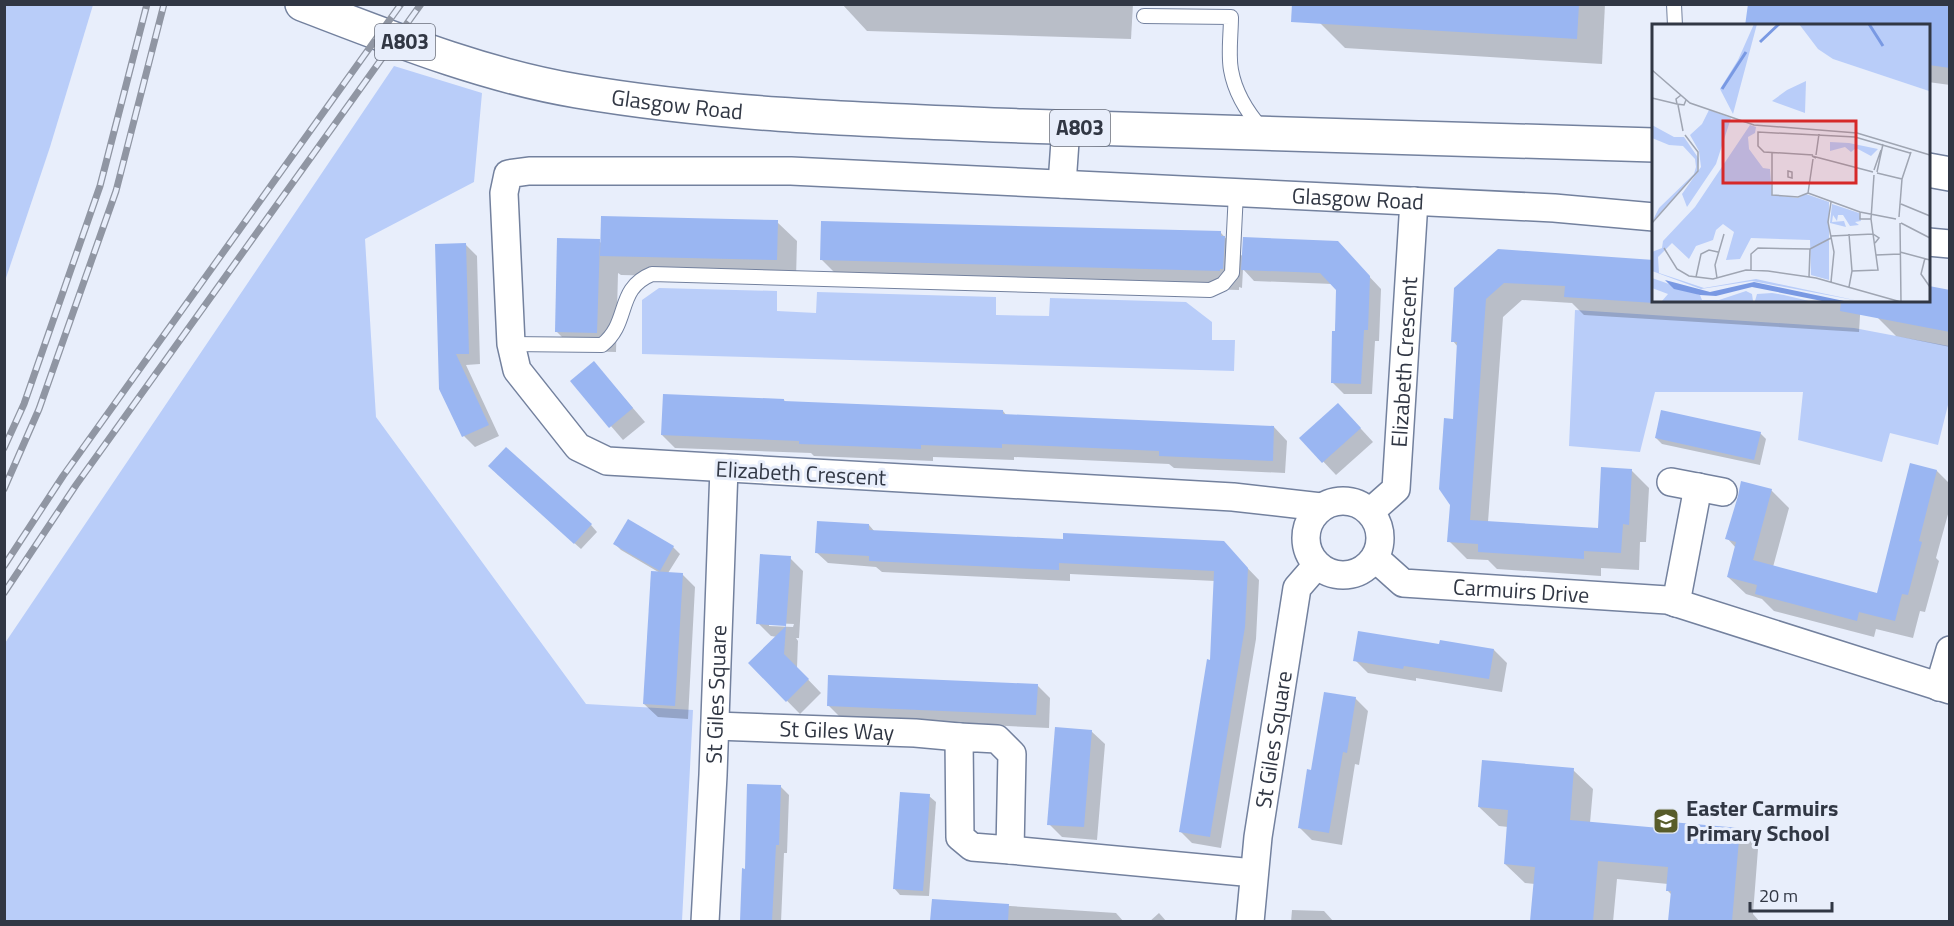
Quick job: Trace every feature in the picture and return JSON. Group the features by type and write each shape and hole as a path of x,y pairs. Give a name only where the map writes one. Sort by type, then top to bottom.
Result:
{"main road":[{"name":"Glasgow Road","path":"302,4 450,58 510,75 574,90 740,111 850,119 1652,145"},
{"path":"1930,170 1950,174"}],"street":[{"path":"1062,184 1066,127"},
{"name":"Glasgow Road","path":"508,174 529,171 791,171 1554,208 1652,217"},
{"name":"Elizabeth Crescent","path":"508,174 504,193 512,344 517,370 578,447 607,461 1233,497 1321,507"},
{"name":"Elizabeth Crescent","path":"1370,512 1396,489 1414,201"},
{"path":"1930,242 1950,244"},
{"name":"St Giles Square","path":"705,921 715,726 724,468"},
{"path":"1671,482 1711,490 1676,603"},
{"path":"1351,501 1370,512 1377,523 1380,536 1379,549 1366,568 1354,574 1330,573 1317,565 1309,555 1306,530 1311,518 1321,507 1333,502 1351,501"},
{"name":"Carmuirs Drive","path":"1375,558 1403,583 1667,600 1944,688 1950,650"},
{"name":"St Giles Square","path":"1250,921 1259,826 1297,588 1317,565"},
{"name":"St Giles Way","path":"715,726 915,733 997,739 1012,754 1010,850"},
{"path":"959,737 960,837 972,848 1254,873"}],"lane":[{"path":"1674,4 1675,24"},
{"path":"1144,16 1231,17 1231,70 1249,114 1265,133"},
{"path":"512,344 602,345 612,338 617,329 630,291 637,281 652,274 1210,290 1223,284 1232,273 1236,192"}],"shaded area":[{"path":"5,4 93,5 50,147 5,281"},
{"path":"394,66 482,93 474,182 365,239 376,417 586,704 693,710 682,921 5,921 5,643"},
{"path":"659,288 777,291 777,311 816,313 817,292 996,297 996,315 1049,316 1050,298 1186,302 1212,322 1212,340 1235,340 1234,371 642,354 642,300"},
{"path":"1575,310 1854,328 1949,346 1949,401 1938,445 1890,433 1882,462 1798,440 1803,392 1655,392 1640,452 1569,446"}],"building":[{"path":"1292,4 1579,4 1577,39 1291,22"},
{"path":"1748,4 1950,4 1950,68 1930,65 1930,24 1745,24"},
{"path":"601,216 778,220 777,260 600,256"},
{"path":"821,221 1221,231 1221,236 1225,236 1223,269 1220,271 820,260"},
{"path":"1243,237 1338,241 1370,276 1368,330 1364,330 1361,384 1331,383 1336,290 1320,273 1241,270"},
{"path":"557,238 600,239 597,333 555,332"},
{"path":"466,243 469,354 456,354 489,425 462,437 439,389 435,244"},
{"path":"1498,249 1652,260 1652,302 1654,303 1564,297 1565,286 1504,283 1486,299 1470,520 1598,528 1601,467 1632,469 1629,525 1623,524 1621,553 1584,551 1584,559 1478,552 1478,544 1447,542 1450,505 1439,489 1444,418 1453,419 1457,342 1451,342 1454,288"},
{"path":"1930,286 1950,290 1950,332 1840,311 1841,302 1930,302"},
{"path":"594,361 633,408 609,428 570,381"},
{"path":"663,394 1003,410 1003,414 1274,426 1273,461 1159,456 1159,451 1002,444 1002,448 921,445 921,449 661,435"},
{"path":"1338,403 1361,428 1322,463 1299,438"},
{"path":"1661,410 1761,432 1754,460 1655,438"},
{"path":"506,447 592,524 574,544 488,466"},
{"path":"1910,463 1937,470 1908,595 1902,594 1895,621 1859,612 1857,621 1755,594 1757,585 1727,577 1736,542 1725,539 1741,481 1772,489 1753,560 1877,593"},
{"path":"628,519 674,546 660,571 613,544"},
{"path":"817,521 869,524 869,530 1063,539 1063,533 1224,541 1248,568 1245,627 1210,837 1179,832 1207,659 1210,660 1214,571 1059,563 1059,570 869,561 869,556 815,553"},
{"path":"760,554 791,556 786,626 756,624"},
{"path":"651,571 683,573 675,706 643,704"},
{"path":"786,626 784,654 809,679 786,702 748,663"},
{"path":"1358,631 1439,644 1440,640 1494,649 1489,679 1353,661"},
{"path":"828,675 1038,684 1036,715 827,706"},
{"path":"1324,692 1356,697 1347,753 1343,752 1329,833 1298,828 1307,769 1311,770"},
{"path":"1055,727 1092,730 1084,827 1047,825"},
{"path":"1482,760 1574,768 1570,820 1671,829 1671,822 1740,828 1732,921 1668,921 1671,891 1666,891 1668,867 1598,861 1593,921 1530,921 1535,867 1504,864 1508,810 1478,807"},
{"path":"747,784 781,785 779,845 776,845 772,921 740,921 742,868 745,869"},
{"path":"900,792 930,794 923,891 893,889"},
{"path":"932,899 1009,904 1008,921 930,921"}],"railway":[{"path":"4,448 24,404 100,186 147,4"},
{"path":"4,489 39,409 116,191 164,4"},
{"path":"4,566 63,476 401,4"},
{"path":"4,593 76,485 421,4"}],"place":[{"name":"Easter Carmuirs Primary School","path":"1666,821"}]}
